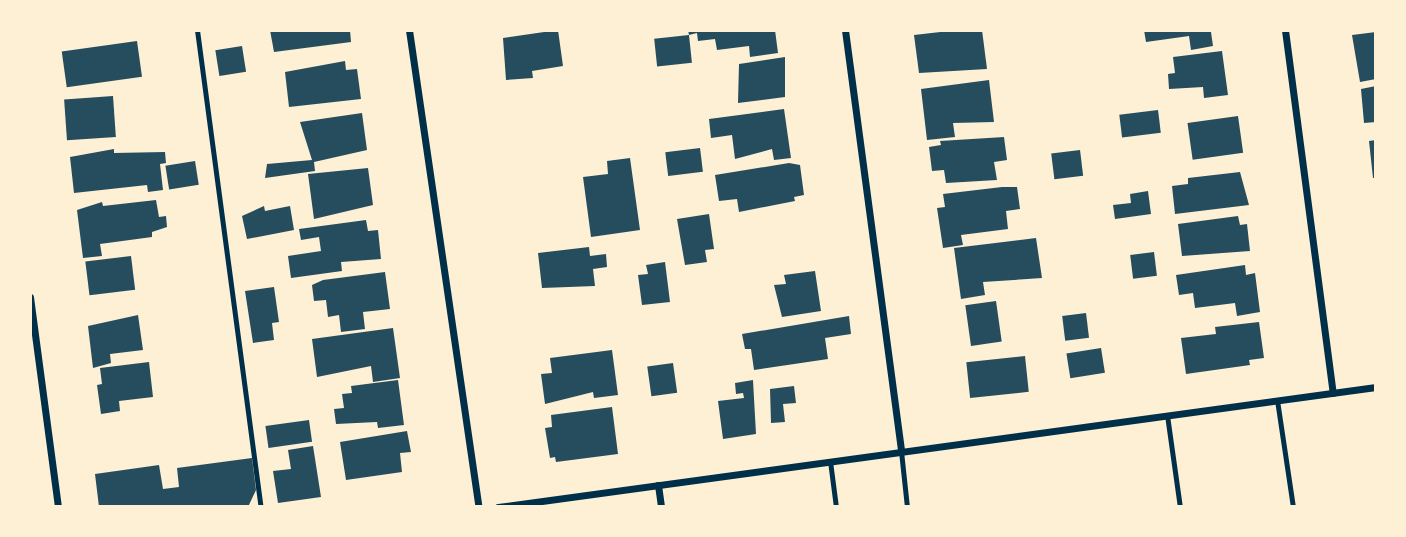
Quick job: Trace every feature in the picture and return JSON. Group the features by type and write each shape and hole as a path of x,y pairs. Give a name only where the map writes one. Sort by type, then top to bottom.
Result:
{"street":[{"path":"409,30 479,507"},
{"path":"845,30 901,451"},
{"path":"1285,30 1334,393"},
{"path":"30,297 58,507"},
{"path":"498,507 1376,387"},
{"path":"658,485 661,507"}],"lane":[{"path":"197,30 261,507"},
{"path":"1277,400 1293,507"},
{"path":"1167,415 1180,507"},
{"path":"901,451 907,507"},
{"path":"830,461 836,507"}],"building":[{"path":"270,30 350,30 351,42 274,52"},
{"path":"558,30 563,66 532,71 533,78 506,80 503,38"},
{"path":"688,30 775,30 778,53 750,57 749,46 717,50 715,39 698,41 697,33 689,35"},
{"path":"982,30 987,69 919,73 914,35"},
{"path":"1144,30 1219,31 1211,32 1213,46 1191,50 1189,36 1146,42"},
{"path":"1376,32 1376,79 1360,82 1352,35"},
{"path":"689,35 692,63 657,67 654,39"},
{"path":"137,41 142,77 67,87 62,52"},
{"path":"242,46 246,72 219,76 215,50"},
{"path":"1222,51 1228,95 1204,98 1203,87 1169,89 1168,74 1175,73 1173,57"},
{"path":"785,57 785,97 738,103 739,64"},
{"path":"345,61 346,70 357,69 361,99 289,107 285,72"},
{"path":"989,80 994,122 953,123 955,137 927,140 921,89"},
{"path":"1376,86 1376,122 1364,123 1361,89"},
{"path":"113,96 116,137 67,140 64,99"},
{"path":"784,109 791,158 774,160 772,149 735,159 732,135 711,138 709,119"},
{"path":"1158,110 1161,133 1122,138 1119,115"},
{"path":"362,113 367,150 314,162 315,171 265,178 267,164 312,160 300,122"},
{"path":"1238,116 1243,153 1193,160 1187,123"},
{"path":"1004,137 1007,160 994,162 997,180 946,183 944,170 932,171 929,147 941,145 940,141"},
{"path":"1376,140 1376,178 1373,178 1369,141"},
{"path":"700,148 703,172 668,176 665,152"},
{"path":"114,149 114,153 165,152 166,163 160,164 163,190 148,192 147,185 74,193 70,157"},
{"path":"1080,150 1083,176 1054,179 1051,154"},
{"path":"630,158 640,230 591,237 583,177 608,174 607,161"},
{"path":"195,161 199,185 169,189 165,166"},
{"path":"789,163 800,165 804,195 794,197 795,201 739,212 737,199 719,201 715,175"},
{"path":"368,168 373,205 314,219 308,174"},
{"path":"1240,172 1249,205 1175,214 1172,186 1188,184 1188,178"},
{"path":"1017,187 1020,209 1006,211 1008,229 961,235 963,245 943,248 937,208 945,207 943,194"},
{"path":"1148,191 1151,214 1115,219 1113,205 1131,203 1130,194"},
{"path":"156,200 159,217 166,216 167,227 152,232 152,237 100,244 102,256 83,258 77,210 102,202 103,206"},
{"path":"264,206 265,211 290,206 294,230 247,239 242,216"},
{"path":"709,214 714,249 705,250 707,262 685,265 677,219"},
{"path":"1238,216 1240,225 1247,224 1250,251 1182,256 1178,224"},
{"path":"366,220 368,231 378,230 381,259 341,262 342,271 291,278 288,256 321,251 319,237 301,240 299,229"},
{"path":"1036,238 1042,278 983,282 985,295 961,299 954,248"},
{"path":"589,247 590,256 606,254 607,267 593,269 595,286 542,288 538,253"},
{"path":"1154,252 1157,276 1133,279 1130,255"},
{"path":"131,256 135,290 89,295 85,262"},
{"path":"665,262 670,302 642,305 638,275 648,274 646,265"},
{"path":"1245,265 1246,275 1255,273 1260,312 1237,316 1235,303 1195,308 1193,293 1179,295 1176,275"},
{"path":"815,271 821,311 782,317 774,285 786,284 784,275"},
{"path":"385,272 390,309 363,312 365,329 341,332 339,315 328,317 326,300 314,301 312,285 323,280"},
{"path":"274,287 279,322 272,323 274,340 253,343 245,291"},
{"path":"996,301 1002,342 971,346 965,305"},
{"path":"1086,313 1089,338 1065,341 1062,316"},
{"path":"138,315 143,350 110,354 111,363 93,368 88,326"},
{"path":"849,316 851,334 825,338 828,359 754,370 751,349 745,349 742,334"},
{"path":"1259,322 1264,358 1249,360 1250,365 1186,374 1181,338 1216,334 1215,327"},
{"path":"393,328 400,378 373,382 371,366 317,377 312,339"},
{"path":"1101,348 1105,373 1070,378 1066,353"},
{"path":"612,350 618,395 594,398 593,392 545,404 541,374 552,373 550,358"},
{"path":"1025,356 1029,392 970,398 966,362"},
{"path":"149,362 153,397 119,401 120,411 101,414 97,385 102,384 100,368"},
{"path":"673,363 677,393 651,396 647,367"},
{"path":"398,380 404,425 378,428 377,422 336,424 334,409 344,408 342,394 352,393 351,386"},
{"path":"753,380 756,434 723,439 718,401 744,398 743,393 736,394 735,383"},
{"path":"794,386 796,403 783,404 785,422 771,423 770,389"},
{"path":"612,407 618,454 556,462 555,457 550,458 545,428 552,427 551,415"},
{"path":"309,420 312,442 268,448 265,426"},
{"path":"407,431 411,452 400,453 402,472 346,480 340,442"},
{"path":"313,446 321,497 278,503 273,471 291,469 288,450"},
{"path":"252,458 256,490 248,507 99,507 95,474 159,465 163,489 179,487 177,468"}]}
